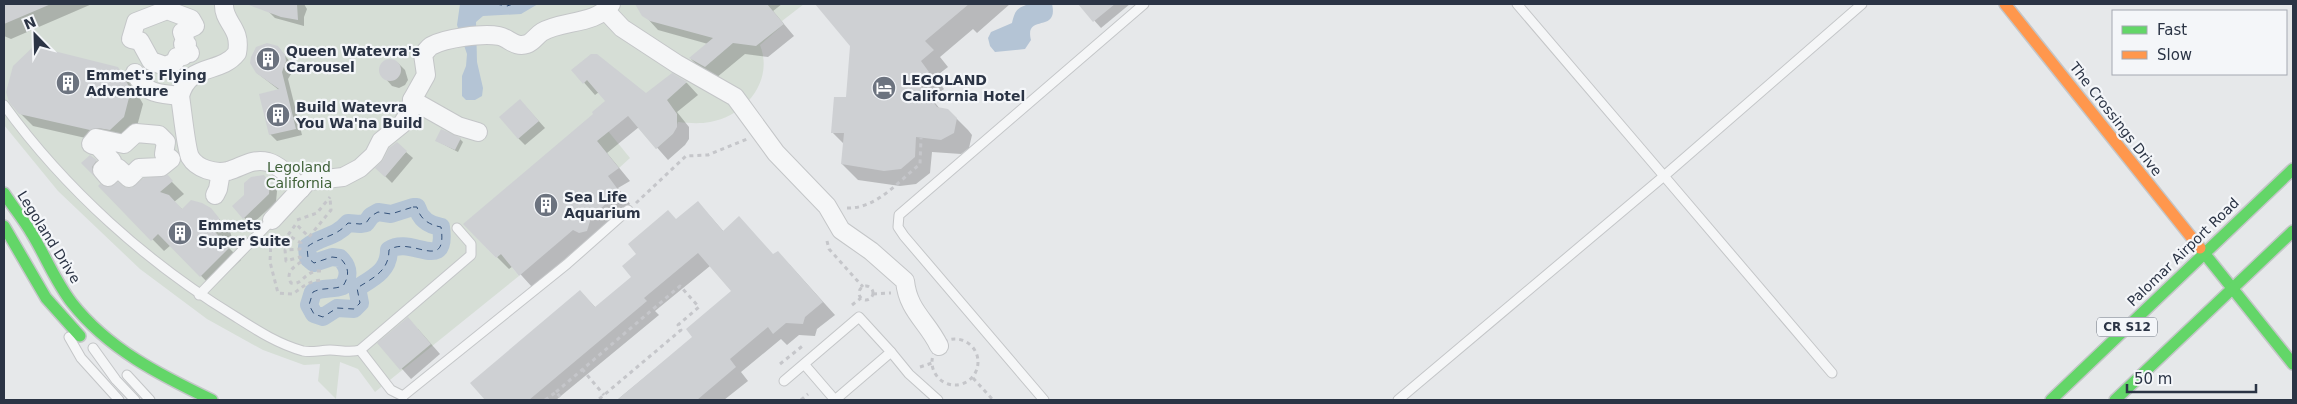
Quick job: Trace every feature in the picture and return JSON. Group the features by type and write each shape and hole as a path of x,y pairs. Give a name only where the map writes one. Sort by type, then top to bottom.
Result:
{"main road":[{"name":"The Crossings Drive","path":"2005,4 2293,364"},
{"name":"Palomar Airport Road","path":"2051,400 2293,169"},
{"name":"Legoland Drive","path":"4,193 31,233 57,282 89,323 118,349 159,375 212,400"},
{"path":"4,226 46,298 93,348 127,375 154,388"},
{"name":"CR S12","path":"2115,400 2293,231"}],"street":[{"path":"224,4 224,11 238,35 237,53 223,66 204,69 187,80 180,96 190,157 199,166 214,172 229,171 250,162 268,162 286,173 301,189"},
{"path":"274,227 308,181 344,177 360,168 374,155 381,141 402,124 411,110 412,100 426,75 423,54 432,46 482,35 501,36 513,44 527,44 543,31 575,23 609,7 622,28 735,97 776,153 827,206 840,230 871,251 905,281 906,296 913,310 932,332 940,346"},
{"path":"186,30 204,69"},
{"path":"135,73 141,85 149,92 180,96"},
{"path":"412,100 458,126 478,132"},
{"path":"136,133 159,135 166,142 164,154 171,159 160,167 138,168 130,178 118,168 108,177 102,170 112,161 95,143 91,144 96,138 124,144 136,133"},
{"path":"171,171 190,157"},
{"path":"215,195 218,189 220,172"}],"lane":[{"path":"1044,400 904,236 898,227 899,215 1144,4"},
{"path":"1517,4 1832,373"},
{"path":"1398,400 1664,176 1862,4"},
{"path":"4,105 66,179 130,240 199,295 274,341 306,351 354,352 360,350 471,255 471,244 457,228"},
{"path":"360,350 391,390 404,398 568,264 628,210"},
{"path":"199,295 274,227"},
{"path":"46,298 81,358 119,400"},
{"path":"784,381 859,317 909,374 938,400"},
{"path":"93,348 116,380 135,400"},
{"path":"804,364 834,400 891,352"},
{"path":"127,375 150,400"}],"path":[{"path":"628,210 686,156 708,155 762,133"},
{"path":"827,206 849,209 864,207 875,201 920,164 921,138"},
{"path":"294,220 317,212 330,198 337,178"},
{"path":"321,271 312,270 305,274 300,282 296,284 290,283 289,273 302,261 300,257 286,261 285,250 300,249 301,243 288,235 296,224 309,237 331,210 330,198"},
{"path":"274,227 270,241 270,262 278,293 293,294 304,284 324,280"},
{"path":"545,400 680,286 698,307 678,325 681,330 598,400"},
{"path":"865,286 871,288 873,292 873,296 868,300 863,299 860,294 861,288 865,286"},
{"path":"955,339 970,344 978,357 978,365 973,378 964,384 956,386 943,383 938,378 932,363 933,355 940,346 955,339"},
{"path":"916,368 932,363"},
{"path":"582,369 604,395"},
{"path":"973,378 991,399"},
{"path":"556,392 563,400"},
{"path":"801,400 808,394"}],"green space":[{"name":"Legoland California","path":"4,4 804,4 782,21 784,24 760,45 763,71 760,83 754,94 735,112 710,122 678,122 673,134 656,149 624,111 608,131 630,158 619,168 583,124 464,224 496,258 501,254 519,276 375,392 358,369 340,362 336,399 318,381 320,364 304,365 263,350 207,319 140,269 58,191 4,125"}],"water":[{"path":"460,4 538,4 521,14 483,16 476,22 477,62 483,88 482,96 475,100 466,100 462,96 462,76 466,66 467,54 457,25"},
{"path":"1029,4 1052,4 1053,13 1051,18 1032,27 1030,32 1031,40 1025,49 995,52 990,46 988,38 991,32 1012,23 1017,10"}],"building":[{"path":"4,4 51,4 4,24"},
{"path":"250,4 297,4 298,20 281,17"},
{"path":"635,4 767,4 784,24 756,46 733,43 705,67 689,58 713,38 650,21 642,16"},
{"name":"LEGOLAND California Hotel","path":"815,4 969,4 925,41 934,50 921,61 929,72 918,83 937,107 948,109 957,118 954,133 941,140 916,137 915,157 901,169 884,171 841,164 844,133 831,133 834,97 846,97 850,46"},
{"path":"1078,4 1115,4 1093,22"},
{"path":"267,43 278,46 285,55 286,61 282,72 296,129 269,135 259,94 279,89 256,73 250,63 256,47"},
{"name":"Emmet's Flying Adventure","path":"34,46 118,67 131,90 124,117 110,130 98,128 90,130 19,114 9,102 6,92 13,66"},
{"name":"Sea Life Aquarium","path":"591,54 597,54 646,93 672,73 687,82 667,100 677,114 677,127 673,134 656,149 628,116 597,141 619,168 608,176 619,191 591,218 587,231 579,233 573,230 519,276 501,254 496,258 463,224 593,114 592,112 605,101 587,80 583,84 571,70"},
{"path":"390,59 398,62 401,70 398,78 390,81 382,78 379,70 382,62"},
{"path":"520,99 539,121 518,139 499,117"},
{"path":"441,129 461,138 455,150 435,141"},
{"path":"397,142 407,151 385,177 375,168 383,160 389,148"},
{"path":"90,155 97,160 92,167 94,176 81,163"},
{"name":"Emmets Super Suite","path":"168,175 173,181 160,192 169,195 182,209 191,200 211,208 219,218 221,226 215,232 230,247 200,277 158,234 151,241 98,186 100,184 110,187 118,182 126,188 131,188 144,178"},
{"path":"264,175 270,183 269,194 243,219 232,206 244,195 244,183 251,177"},
{"path":"698,201 723,231 739,216 773,254 778,251 823,302 805,317 803,324 786,323 773,334 768,327 730,359 736,367 697,400 617,400 692,337 686,329 731,291 698,253 644,298 647,301 529,400 485,400 470,383 580,290 595,307 631,277 622,266 636,254 628,244 668,210 676,219"},
{"path":"408,317 431,344 400,370 377,343"}],"waterway":[{"path":"413,207 417,207 420,215 426,221 441,227 442,241 439,248 433,251 407,247 389,250 383,269 357,288 360,303 354,309 337,308 323,317 314,314 309,305 313,292 343,286 348,271 340,258 332,257 314,263 308,258 307,247 338,232 348,223 366,223 371,216 378,212 391,214 413,207"}],"ferry route":[{"path":"496,4 507,6 513,4"},
{"path":"413,207 417,207 420,215 426,221 441,227 442,241 439,248 433,251 407,247 389,250 383,269 357,288 360,303 354,309 337,308 323,317 314,314 309,305 313,292 343,286 348,271 340,258 332,257 314,263 308,258 307,247 338,232 348,223 366,223 371,216 378,212 391,214 413,207"}],"traffic: fast":[{"path":"2051,400 2293,169"},
{"path":"4,193 29,229 66,295 86,319 118,347 136,359 173,381 212,400"},
{"path":"4,226 46,298 80,336"},
{"path":"2115,400 2293,231"},
{"path":"2200,248 2293,364"}],"traffic: slow":[{"path":"2005,4 2200,248"}],"place":[{"name":"Queen Watevra's Carousel","path":"268,59"},
{"name":"Emmet's Flying Adventure","path":"68,83"},
{"name":"LEGOLAND California Hotel","path":"884,88"},
{"name":"Build Watevra You Wa'na Build","path":"278,115"},
{"name":"Sea Life Aquarium","path":"546,205"},
{"name":"Emmets Super Suite","path":"180,233"}]}
